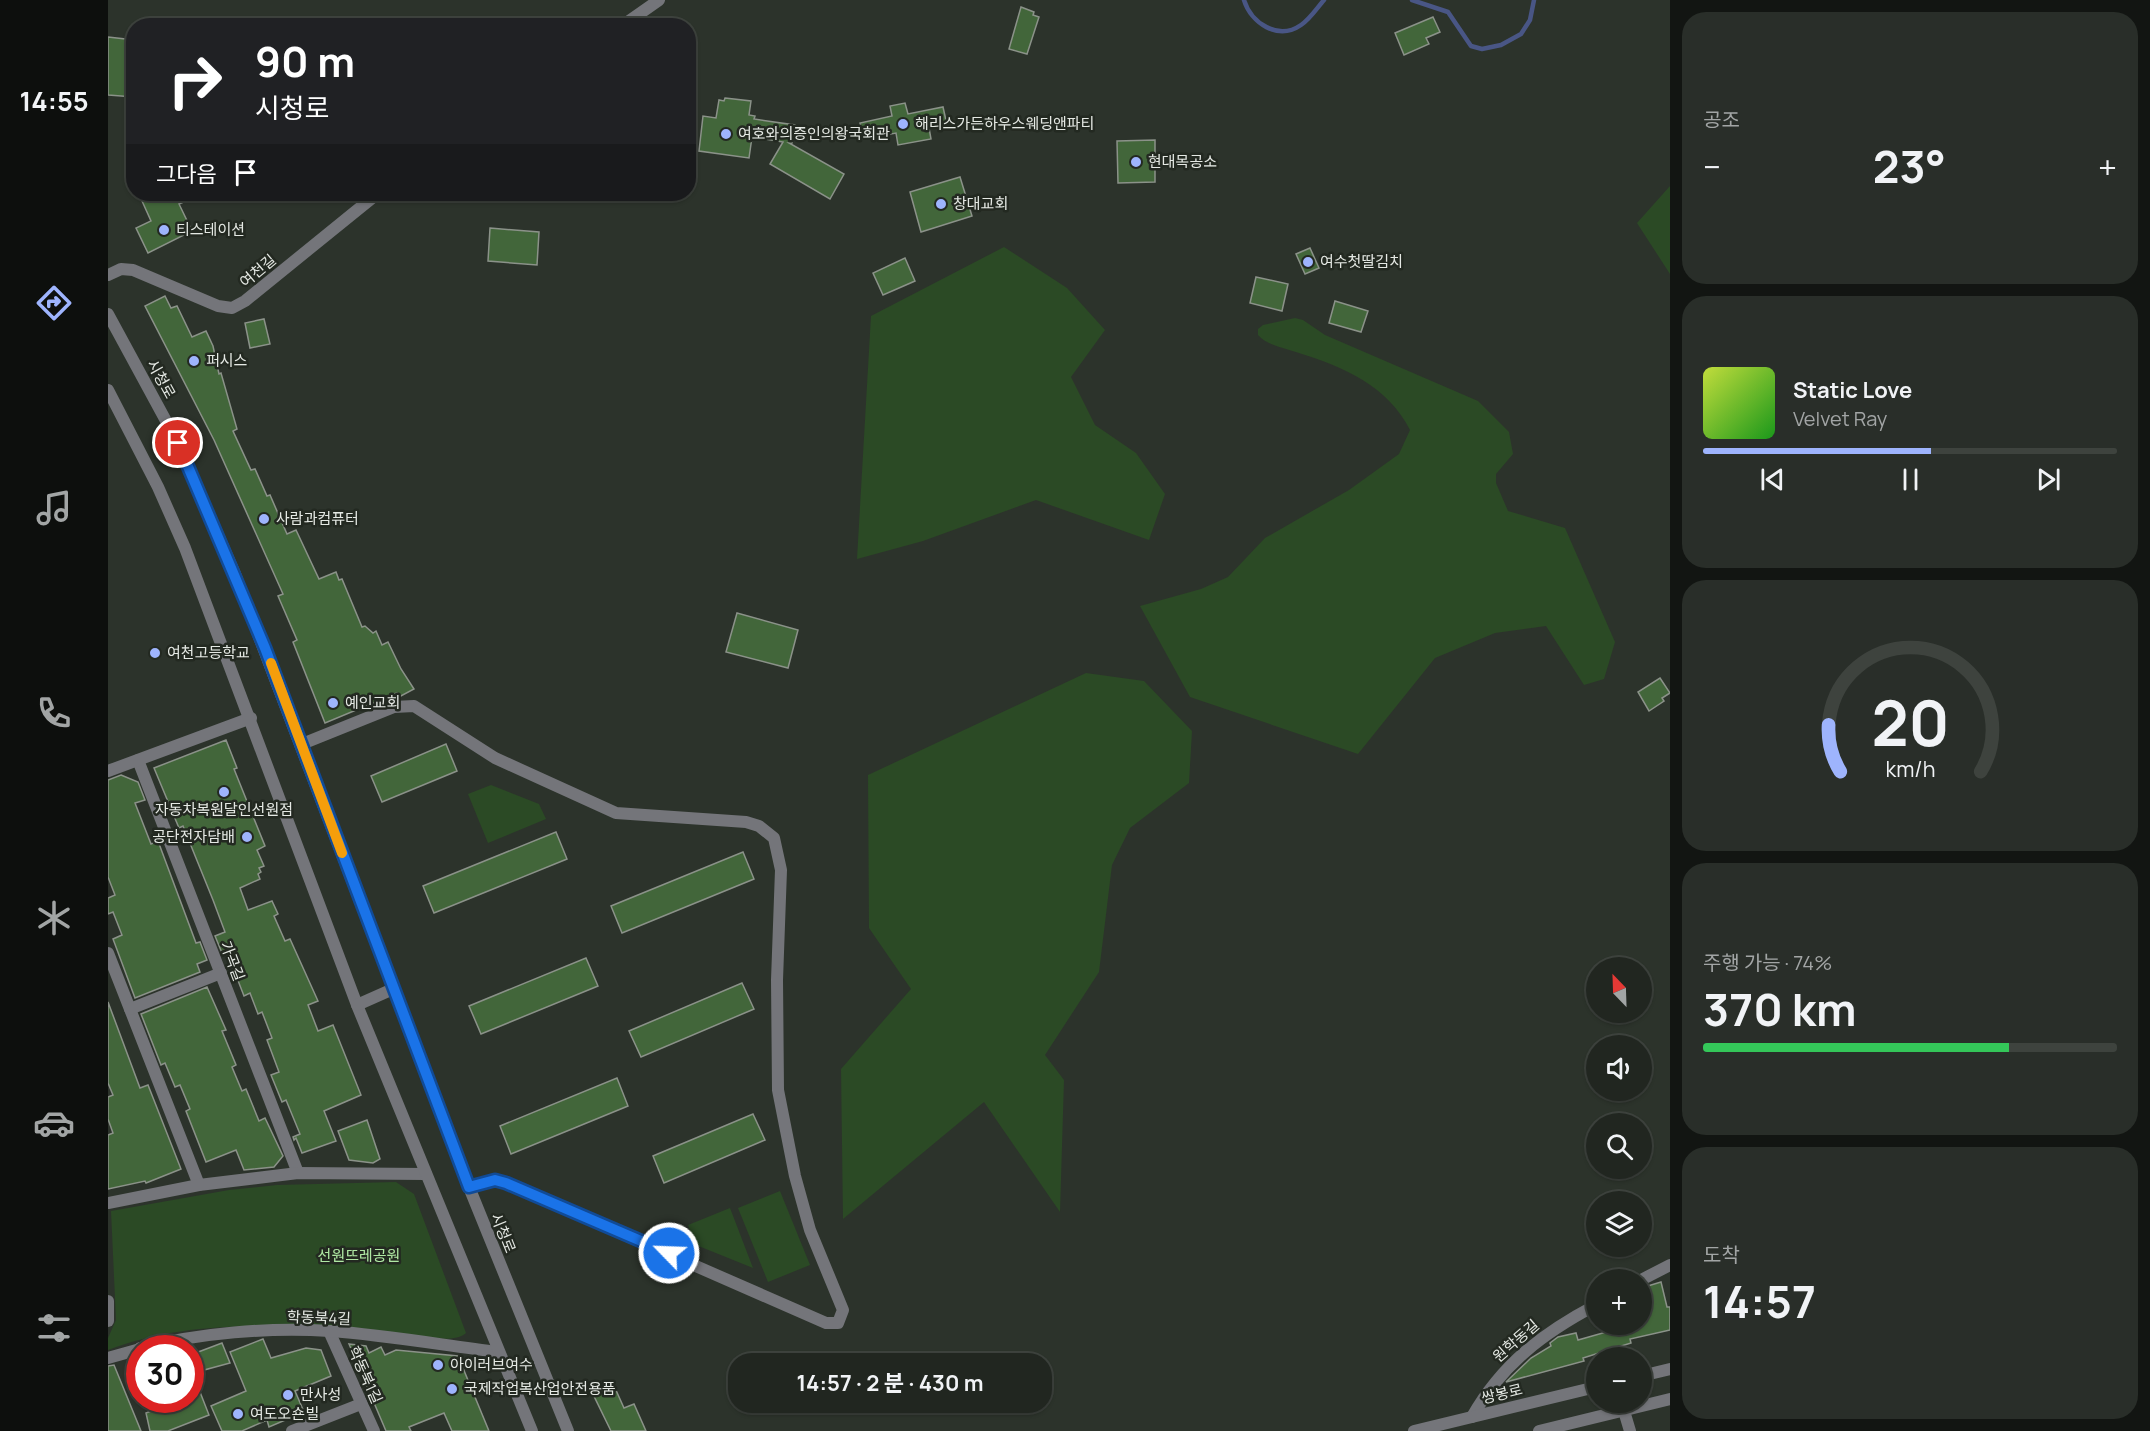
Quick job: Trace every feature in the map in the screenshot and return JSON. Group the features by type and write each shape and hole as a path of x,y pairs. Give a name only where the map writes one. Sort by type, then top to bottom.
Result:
{"street":[{"path":"633,18 659,0"},
{"name":"여천길","path":"108,274 121,269 133,270 218,306 232,308 245,301 368,201"},
{"name":"시청로","path":"108,314 178,443 215,524 302,744 469,1187 568,1431"},
{"path":"108,390 158,487 185,548 251,718 357,1005 532,1431"},
{"path":"302,744 394,707 414,706 495,758 616,813 746,822 759,826 774,838 781,870 777,980 777,1090 795,1176 810,1230 843,1310 838,1323 826,1323 506,1183 495,1180 469,1187"},
{"path":"108,771 251,718"},
{"name":"가곡길","path":"138,760 298,1173"},
{"path":"108,953 199,1185"},
{"path":"130,1010 221,973"},
{"path":"108,990 120,985"},
{"path":"357,1005 393,989"},
{"path":"108,1203 199,1185 298,1173 426,1174"},
{"path":"1652,1274 1670,1265"},
{"path":"108,1302 108,1321"},
{"name":"원학동길","path":"1472,1417 1486,1392 1511,1362 1554,1328 1586,1310"},
{"name":"학동북4길","path":"204,1337 241,1333 329,1331 498,1352"},
{"name":"학동북1길","path":"329,1331 374,1431"},
{"name":"학동북4길","path":"108,1358 126,1352"},
{"path":"1652,1373 1670,1369"},
{"name":"쌍봉로","path":"1414,1431 1586,1389"},
{"path":"1652,1404 1670,1400"},
{"path":"292,1431 361,1404"},
{"path":"1539,1431 1616,1413"},
{"path":"1625,1413 1630,1431"}],"green space":[{"path":"1670,186 1670,274 1637,223"},
{"path":"1004,247 1067,288 1105,330 1071,377 1095,425 1136,453 1165,494 1149,540 1036,500 923,541 857,559 871,316"},
{"path":"1295,318 1303,320 1325,335 1478,401 1509,432 1513,454 1496,474 1496,483 1508,511 1565,528 1615,642 1604,679 1584,685 1546,626 1495,633 1435,658 1358,754 1190,697 1140,606 1201,589 1228,577 1265,538 1349,490 1399,454 1410,430 1390,401 1363,380 1332,365 1272,344 1258,335 1258,329 1263,325"},
{"path":"1086,673 1144,681 1192,731 1189,783 1130,828 1112,865 1099,972 1045,1055 1064,1080 1060,1212 984,1102 843,1219 841,1069 911,989 869,928 868,775"},
{"path":"491,785 539,804 546,819 488,843 468,794"},
{"name":"선원뜨레공원","path":"396,1182 414,1194 466,1333 459,1337 440,1339 387,1332 246,1326 161,1335 126,1335 126,1344 108,1350 108,1338 116,1320 111,1211 229,1190 277,1185"},
{"path":"780,1191 810,1265 768,1282 738,1208"},
{"path":"730,1208 753,1268 696,1245 688,1225"}],"building":[{"path":"1021,7 1034,12 1033,15 1039,17 1027,54 1009,49"},
{"path":"1433,17 1440,32 1426,38 1429,44 1404,55 1395,33"},
{"path":"108,37 126,39 126,96 108,95"},
{"path":"725,98 751,101 749,115 755,116 754,119 795,125 792,143 789,143 844,174 830,199 770,164 783,142 752,137 749,158 699,151 703,116 716,118 719,100 724,101"},
{"name":"해리스가든하우스웨딩앤파티","path":"905,103 908,114 943,107 947,125 929,128 931,139 898,145 896,133 863,139 860,123 892,116 890,106"},
{"name":"현대목공소","path":"1155,140 1155,182 1118,183 1117,141"},
{"name":"창대교회","path":"960,177 972,216 921,232 910,192"},
{"name":"티스테이션","path":"142,201 186,201 179,204 192,231 148,253 136,228 151,221"},
{"path":"490,228 539,232 537,265 488,261"},
{"path":"1310,248 1319,268 1305,274 1296,254"},
{"path":"905,258 915,281 883,295 873,273"},
{"path":"1256,277 1288,284 1282,311 1250,303"},
{"path":"165,296 171,308 177,306 192,337 206,331 213,346 219,374 221,373 237,429 233,431 251,470 255,469 267,496 270,495 287,534 296,530 319,579 336,572 339,580 342,579 362,627 365,626 373,633 376,631 382,645 388,642 414,689 399,697 397,693 325,723 293,642 297,640 278,596 283,594 214,440 145,306"},
{"path":"1335,301 1368,311 1361,332 1329,323"},
{"path":"264,319 270,344 250,348 245,323"},
{"path":"737,613 798,630 788,668 726,652"},
{"path":"1660,678 1670,693 1662,698 1664,701 1649,711 1638,692"},
{"path":"226,740 237,768 234,769 265,846 257,850 264,866 259,868 260,879 240,888 248,910 272,901 278,914 274,916 285,941 290,939 318,1001 308,1005 318,1031 333,1025 361,1095 324,1111 336,1141 302,1153 296,1138 294,1140 293,1137 300,1134 286,1100 282,1102 271,1075 279,1072 267,1040 272,1038 262,1012 258,1014 250,993 244,996 232,965 224,952 222,953 215,936 225,932 183,826 179,828 154,768"},
{"path":"446,744 457,771 382,802 371,776"},
{"path":"121,775 138,782 145,800 135,803 151,844 158,841 196,943 200,942 207,960 197,964 200,972 135,998 113,939 122,935 113,912 108,914 108,898 115,895 108,877 108,780"},
{"path":"556,832 567,859 434,913 423,886"},
{"path":"743,852 754,879 622,933 611,906"},
{"path":"586,958 598,986 481,1034 469,1006"},
{"path":"742,983 754,1009 641,1057 629,1031"},
{"path":"207,987 226,1030 222,1031 236,1065 232,1067 242,1091 246,1089 259,1121 265,1118 283,1156 274,1167 244,1170 236,1150 206,1162 186,1111 190,1109 180,1085 175,1087 165,1063 161,1065 141,1014"},
{"path":"108,1002 140,1088 148,1085 181,1169 146,1183 145,1181 108,1189 108,1135 113,1133 108,1119 108,1097 113,1095 108,1083"},
{"path":"617,1078 628,1106 511,1154 500,1126"},
{"path":"753,1114 765,1140 664,1183 653,1156"},
{"path":"367,1120 380,1159 373,1163 349,1160 338,1131"},
{"path":"1661,1282 1667,1307 1670,1307 1670,1330 1652,1334 1652,1285"},
{"path":"1576,1333 1578,1340 1596,1335 1648,1335 1630,1339 1631,1343 1618,1347 1586,1347 1584,1361 1506,1382 1531,1358 1551,1346 1550,1343 1558,1337"},
{"path":"263,1339 271,1358 306,1348 321,1350 331,1376 295,1391 304,1412 269,1427 267,1420 242,1431 222,1431 211,1406 246,1391 230,1352"},
{"path":"222,1343 230,1363 204,1370 204,1350"},
{"path":"349,1344 366,1346 369,1353 381,1347 385,1355 396,1350 458,1356 489,1431 452,1431 444,1413 409,1427 411,1431 386,1431"},
{"path":"114,1365 126,1394 126,1413 134,1413 141,1431 108,1431 108,1366"},
{"path":"603,1382 615,1388 624,1408 634,1404 646,1431 611,1431 590,1388"},
{"path":"204,1402 209,1415 168,1431 150,1431 146,1413 204,1413"}],"waterway":[{"path":"1244,0 1259,22 1266,27 1283,31 1304,23 1324,0"},
{"path":"1412,0 1448,12 1471,46 1482,49 1501,45 1521,34 1530,20 1534,0"}],"slow traffic":[{"path":"271,663 342,853"}],"place":[{"name":"해리스가든하우스웨딩앤파티","path":"903,124"},
{"name":"여호와의증인의왕국회관","path":"726,134"},
{"name":"현대목공소","path":"1136,162"},
{"name":"창대교회","path":"941,204"},
{"name":"티스테이션","path":"164,230"},
{"name":"여수첫딸김치","path":"1308,262"},
{"name":"퍼시스","path":"194,361"},
{"name":"사람과컴퓨터","path":"264,519"},
{"name":"여천고등학교","path":"155,653"},
{"name":"예인교회","path":"333,703"},
{"name":"자동차복원달인선원점","path":"224,792"},
{"name":"공단전자담배","path":"247,837"},
{"name":"아이러브여수","path":"438,1365"},
{"name":"국제작업복산업안전용품","path":"452,1389"},
{"name":"만사성","path":"288,1395"},
{"name":"여도오숀빌","path":"238,1414"}],"route":[{"path":"178,443 215,524 265,648 469,1187 495,1180 506,1183 669,1253"}]}
